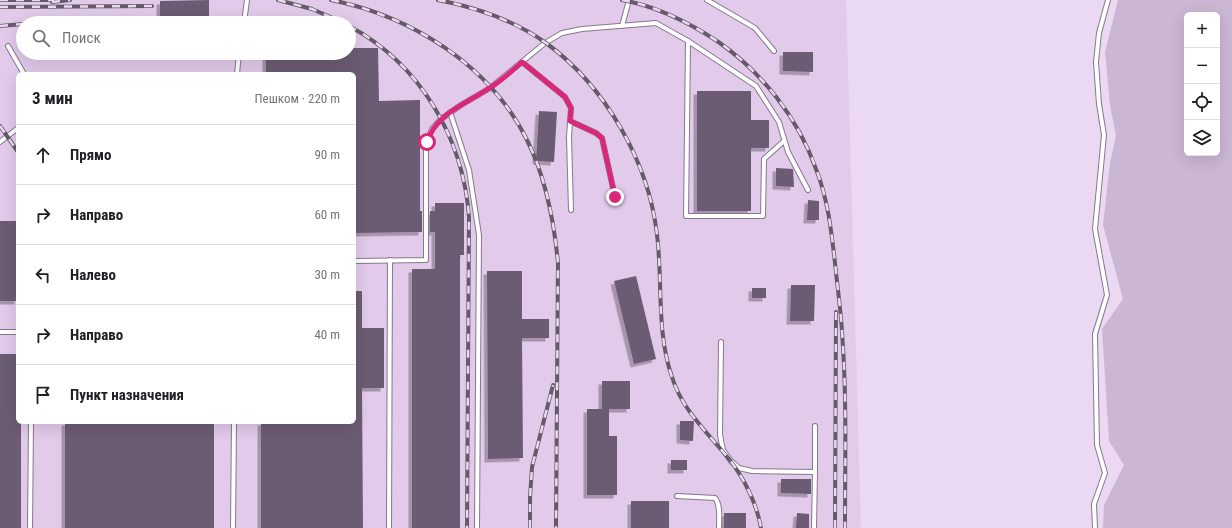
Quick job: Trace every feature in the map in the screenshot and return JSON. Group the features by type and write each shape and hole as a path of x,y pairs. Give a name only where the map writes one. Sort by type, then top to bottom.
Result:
{"lane":[{"path":"245,16 247,0"},
{"path":"622,26 629,0"},
{"path":"707,0 756,28 774,51"},
{"path":"1094,528 1094,504 1105,473 1097,445 1095,334 1107,295 1095,229 1104,135 1099,104 1096,62 1099,33 1108,0"},
{"path":"356,261 426,260 427,142 432,129 450,112 490,88 545,43 562,33 582,29 656,23 688,40 756,86 779,122 788,152 808,190"},
{"path":"688,40 686,216 763,216 764,159 784,141"},
{"path":"8,46 23,72"},
{"path":"237,72 238,60"},
{"path":"522,62 565,97 571,108 569,137 571,210"},
{"path":"450,112 469,170 479,235 477,528"},
{"path":"570,121 596,133 602,138 615,197"},
{"path":"0,142 16,130"},
{"path":"389,528 390,260"},
{"path":"0,332 16,332"},
{"path":"721,342 720,435 723,450 731,461 739,468 752,471 815,472"},
{"path":"30,528 31,424"},
{"path":"233,528 234,424"},
{"path":"814,528 815,426"},
{"path":"677,496 715,498 718,500 718,528"}],"shaded area":[{"path":"0,0 846,0 861,528 0,528"},
{"path":"1118,0 1232,0 1232,528 1103,528 1104,505 1124,465 1109,441 1102,329 1123,299 1103,225 1110,163 1116,136 1110,105 1105,52"}],"building":[{"path":"209,0 209,16 160,16 160,1"},
{"path":"356,48 378,48 379,101 420,100 420,211 422,211 422,232 356,233 356,72 266,72 266,60 356,60"},
{"path":"783,52 813,52 813,72 783,71"},
{"path":"697,91 751,91 751,120 769,120 769,148 751,148 751,211 697,211"},
{"path":"539,111 557,112 554,162 536,161"},
{"path":"776,168 793,169 794,187 776,186"},
{"path":"808,200 819,201 819,220 807,220"},
{"path":"435,203 464,203 464,255 460,255 460,528 412,528 412,269 435,269 435,232 430,232 430,211 435,211"},
{"path":"0,221 16,221 16,301 0,301"},
{"path":"487,271 522,271 522,319 549,319 549,338 522,338 523,458 488,459"},
{"path":"636,276 656,359 634,364 614,281"},
{"path":"791,285 815,285 814,321 790,321"},
{"path":"752,288 766,288 766,298 752,298"},
{"path":"356,291 362,291 362,328 384,328 384,388 362,388 363,528 261,528 261,424 356,424"},
{"path":"0,354 16,354 16,424 21,424 21,528 0,528"},
{"path":"602,381 630,381 630,409 609,409 609,436 617,436 617,495 587,495 587,409 602,409"},
{"path":"680,421 694,421 693,441 680,440"},
{"path":"65,424 214,424 214,528 65,528"},
{"path":"671,460 687,460 687,470 671,470"},
{"path":"781,479 811,479 811,494 781,493"},
{"path":"631,501 669,501 669,528 631,528"},
{"path":"724,513 746,513 746,528 724,528"},
{"path":"797,513 809,514 809,528 796,528"}],"railway":[{"path":"0,0 54,0"},
{"path":"52,2 70,0"},
{"path":"278,0 312,9 328,16"},
{"path":"331,0 390,18 445,48 470,67 492,89 511,113 534,154 548,200 558,263 556,528"},
{"path":"438,0 494,16 521,28 546,43 587,81 605,103 621,128 645,180 652,208 659,253 664,342 667,360 676,389 696,421 740,474 753,501 761,528"},
{"path":"622,0 647,6 683,21 717,41 733,53 749,67 777,98 789,114 808,150 816,169 827,207 841,317 844,356 845,405 845,528"},
{"path":"0,7 152,6"},
{"path":"0,26 16,25"},
{"path":"356,30 374,42 397,61 417,82 447,131 458,159 465,187 469,217 467,528"},
{"path":"0,126 16,149"},
{"path":"835,528 836,312"},
{"path":"530,528 532,467 553,385"}],"route":[{"path":"427,142 432,129 441,119 490,88 522,62 565,97 571,108 570,121 596,133 602,138 615,197"}]}
